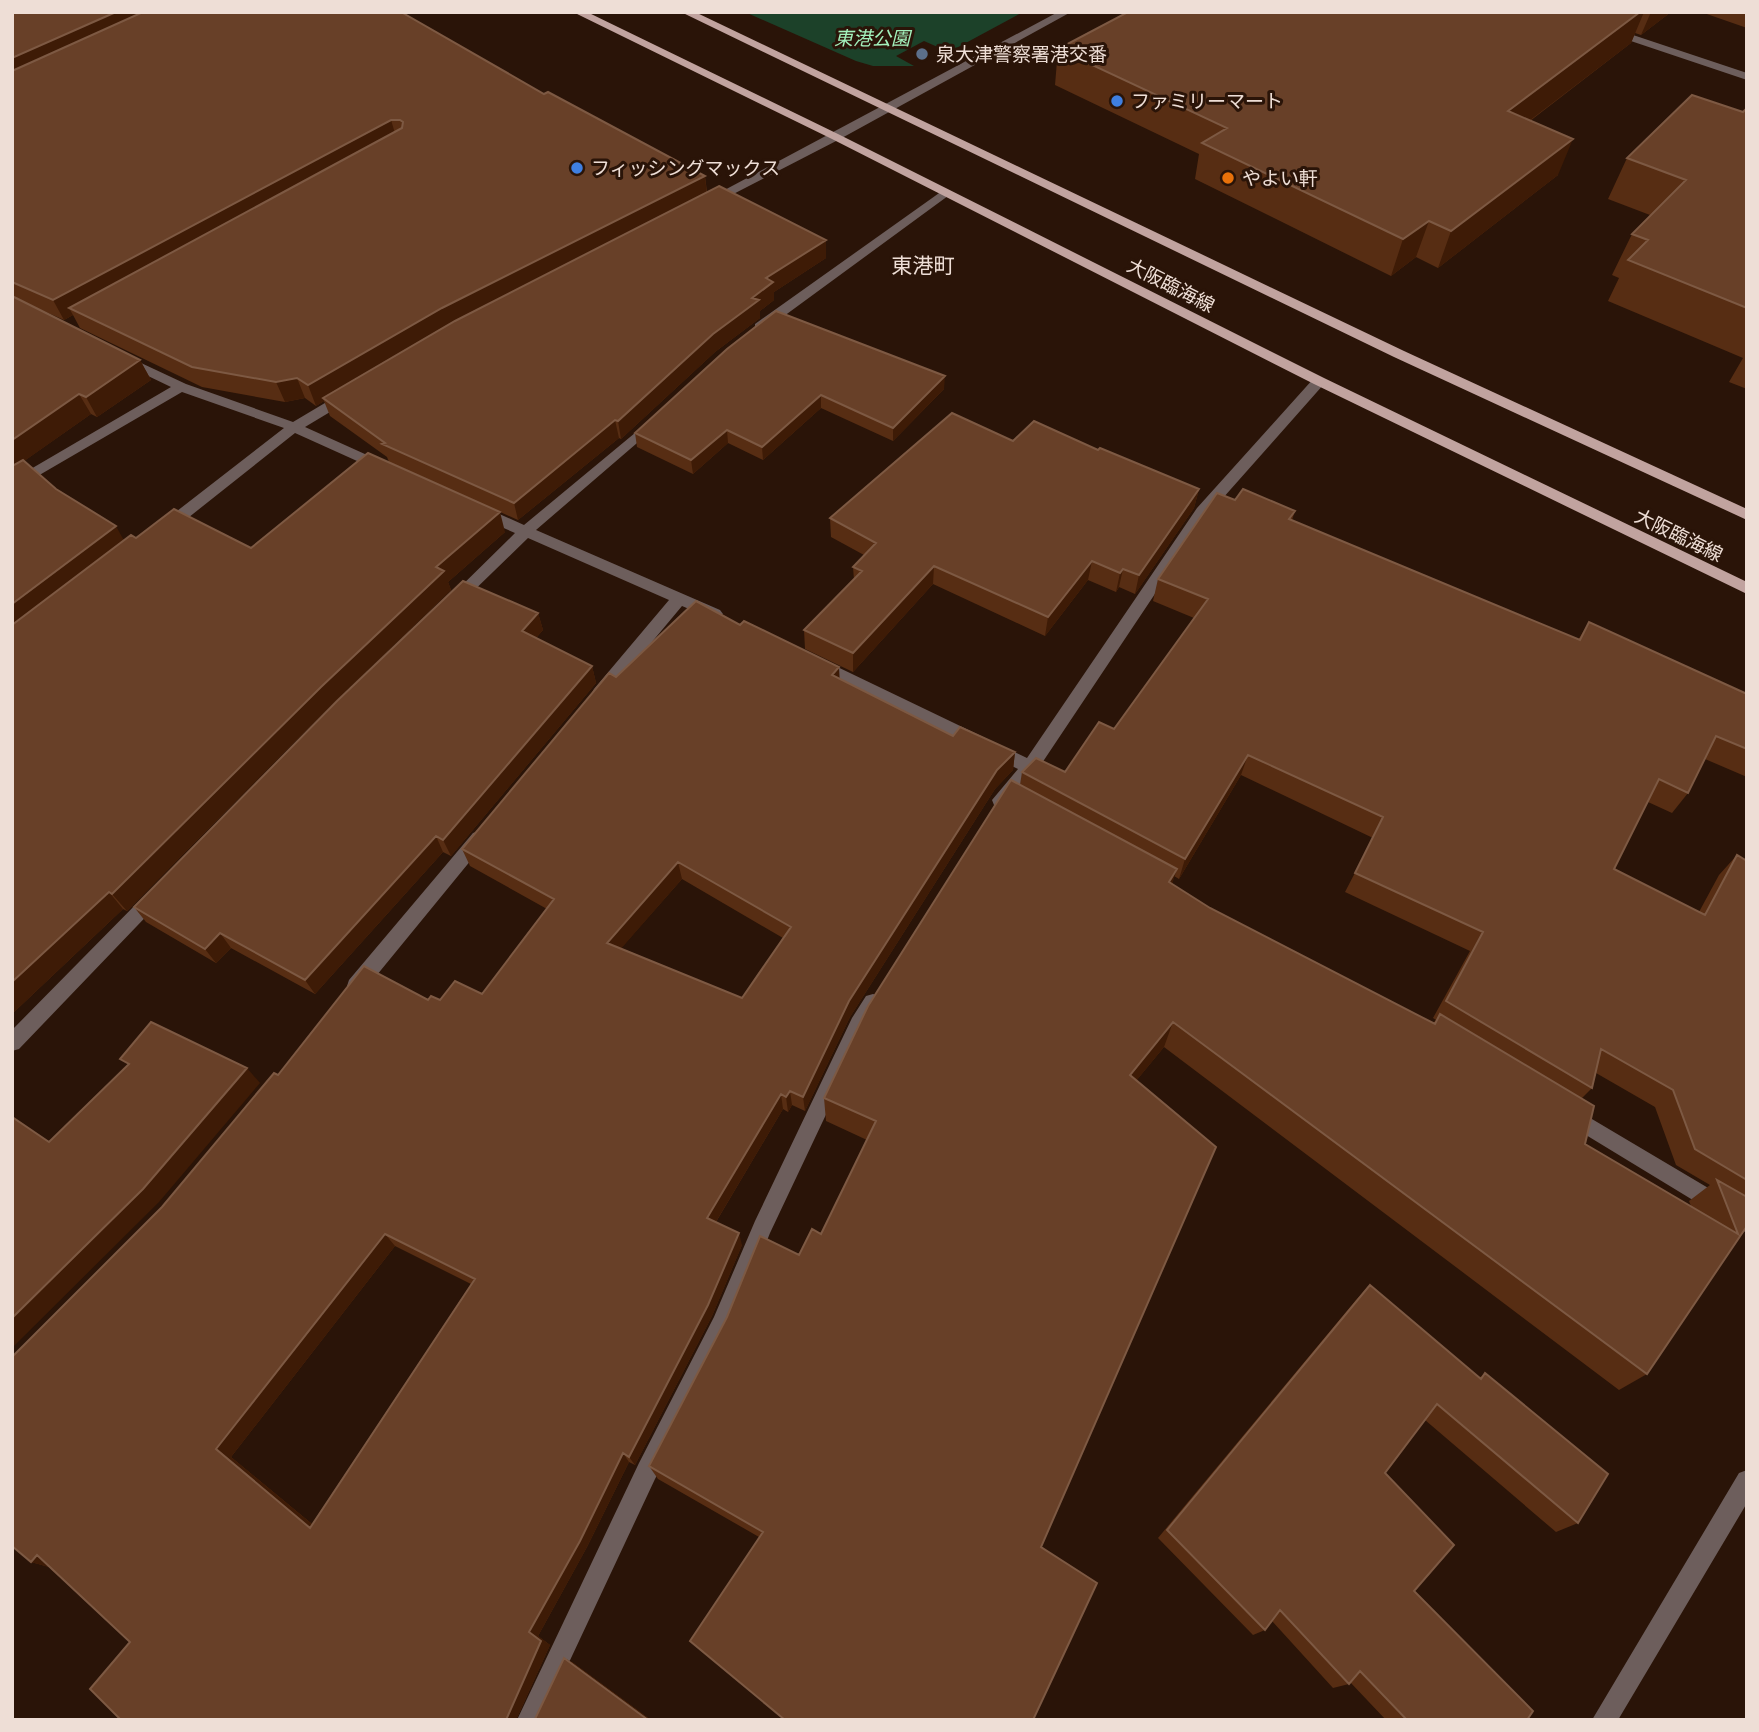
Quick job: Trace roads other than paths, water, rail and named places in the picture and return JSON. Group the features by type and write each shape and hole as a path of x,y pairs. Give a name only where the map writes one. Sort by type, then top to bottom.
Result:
{"main road":[{"name":"大阪臨海線","path":"578,12 836,137 1320,381 1747,589"},
{"name":"大阪臨海線","path":"686,12 891,108 1399,354 1747,515"}],"street":[{"path":"691,211 891,108 1066,12"},
{"path":"1593,25 1747,77"},
{"path":"753,333 946,193"},
{"path":"110,352 181,387 294,428 391,471"},
{"path":"989,818 1009,799 1202,512 1320,381"},
{"path":"12,485 181,387"},
{"path":"153,537 294,428 362,387"},
{"path":"446,608 525,532 666,409"},
{"path":"464,504 680,597 730,622"},
{"path":"592,703 680,597"},
{"path":"805,658 1030,767"},
{"path":"345,1000 495,820"},
{"path":"12,1043 167,884"},
{"path":"528,1720 647,1471 722,1325 762,1228 859,1024 881,990"},
{"path":"1556,1107 1747,1223"},
{"path":"1604,1720 1747,1482"}],"place":[{"name":"泉大津警察署港交番","path":"922,54"},
{"name":"ファミリーマート","path":"1117,101"},
{"name":"フィッシングマックス","path":"577,168"},
{"name":"やよい軒","path":"1228,178"}],"district":[{"name":"東港町","path":"923,266"}],"park label":[{"name":"東港公園","path":"872,38"}]}
